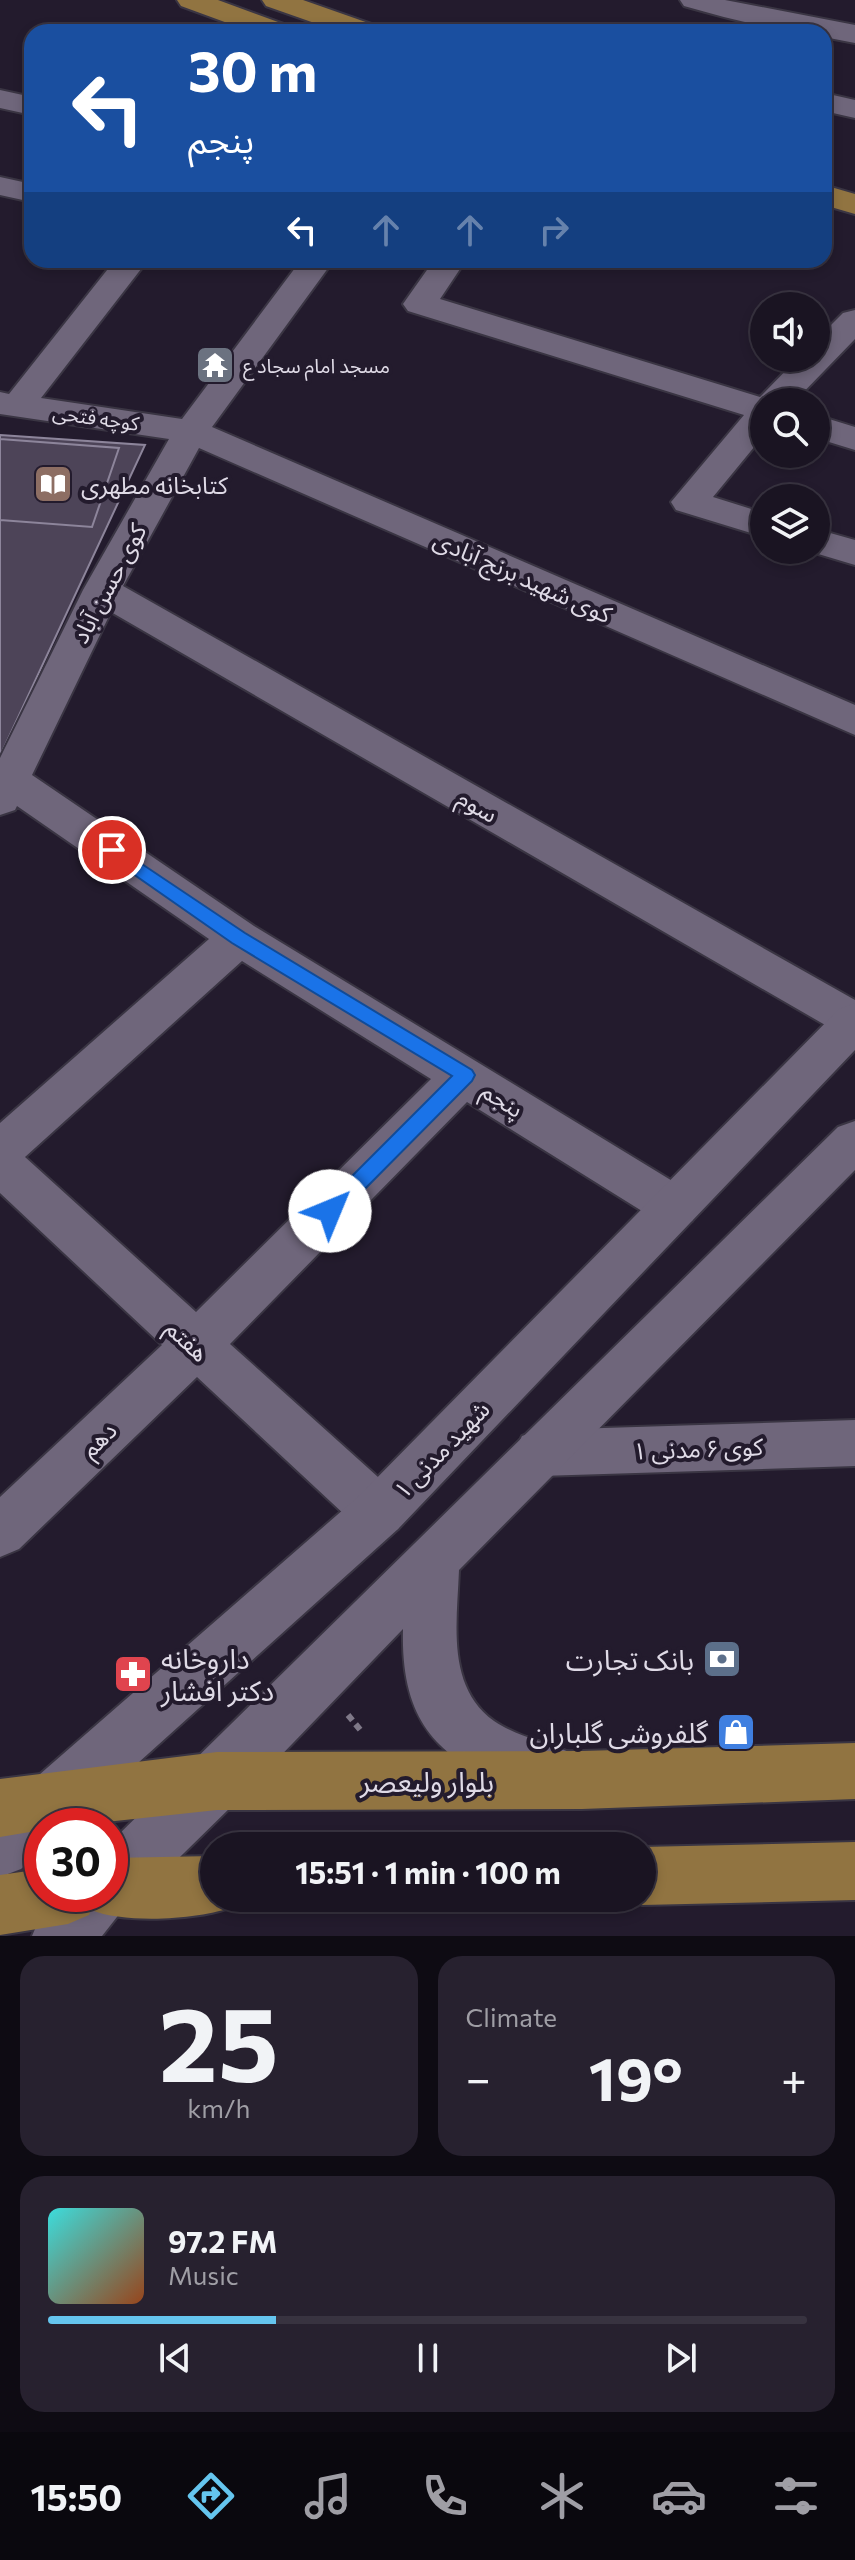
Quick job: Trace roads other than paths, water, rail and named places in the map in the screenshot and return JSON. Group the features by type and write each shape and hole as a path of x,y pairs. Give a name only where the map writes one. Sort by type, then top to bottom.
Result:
{"main road":[{"path":"191,0 257,24"},
{"path":"276,0 344,24"},
{"path":"832,197 855,205"},
{"path":"832,227 855,235"},
{"name":"بلوار ولیعصر","path":"26,1804 217,1781 582,1780 855,1771"},
{"path":"656,1876 855,1871"},
{"path":"128,1886 200,1885"},
{"path":"0,1905 24,1901"}],"street":[{"path":"694,0 735,15 792,24"},
{"path":"832,30 855,34"},
{"path":"0,99 24,104"},
{"path":"832,104 855,109"},
{"path":"0,186 24,191"},
{"path":"9,404 125,268"},
{"name":"کوی حسن آباد","path":"3,786 102,590 191,431 312,268"},
{"path":"445,268 420,304 750,407"},
{"path":"788,388 855,320"},
{"name":"کوچه فتحی","path":"9,404 191,431"},
{"path":"750,428 689,502 750,521"},
{"name":"کوی شهید برنج آبادی","path":"191,431 855,721"},
{"path":"830,431 855,439"},
{"path":"830,545 855,553"},
{"name":"سوم","path":"102,590 855,1021"},
{"name":"پنجم","path":"3,786 239,938 675,1207"},
{"path":"0,1151 239,938"},
{"name":"شهید مدنی ۱","path":"0,1848 26,1804 379,1512 855,1021"},
{"name":"دهم","path":"0,1532 195,1346 465,1075"},
{"path":"128,1868 540,1453 848,1154"},
{"name":"هفتم","path":"0,1164 379,1512"},
{"name":"کوی ۶ مدنی ۱","path":"540,1453 855,1443"},
{"path":"433,1560 429,1645 438,1700 457,1729 489,1750 523,1765 582,1780"},
{"path":"62,1936 84,1912"}],"place":[{"name":"مسجد امام سجاد ع","path":"215,365"},
{"name":"کتابخانه مطهری","path":"53,484"},
{"name":"بانک تجارت","path":"722,1659"},
{"name":"داروخانه دکتر افشار","path":"133,1674"},
{"name":"گلفروشی گلباران","path":"736,1732"}]}
